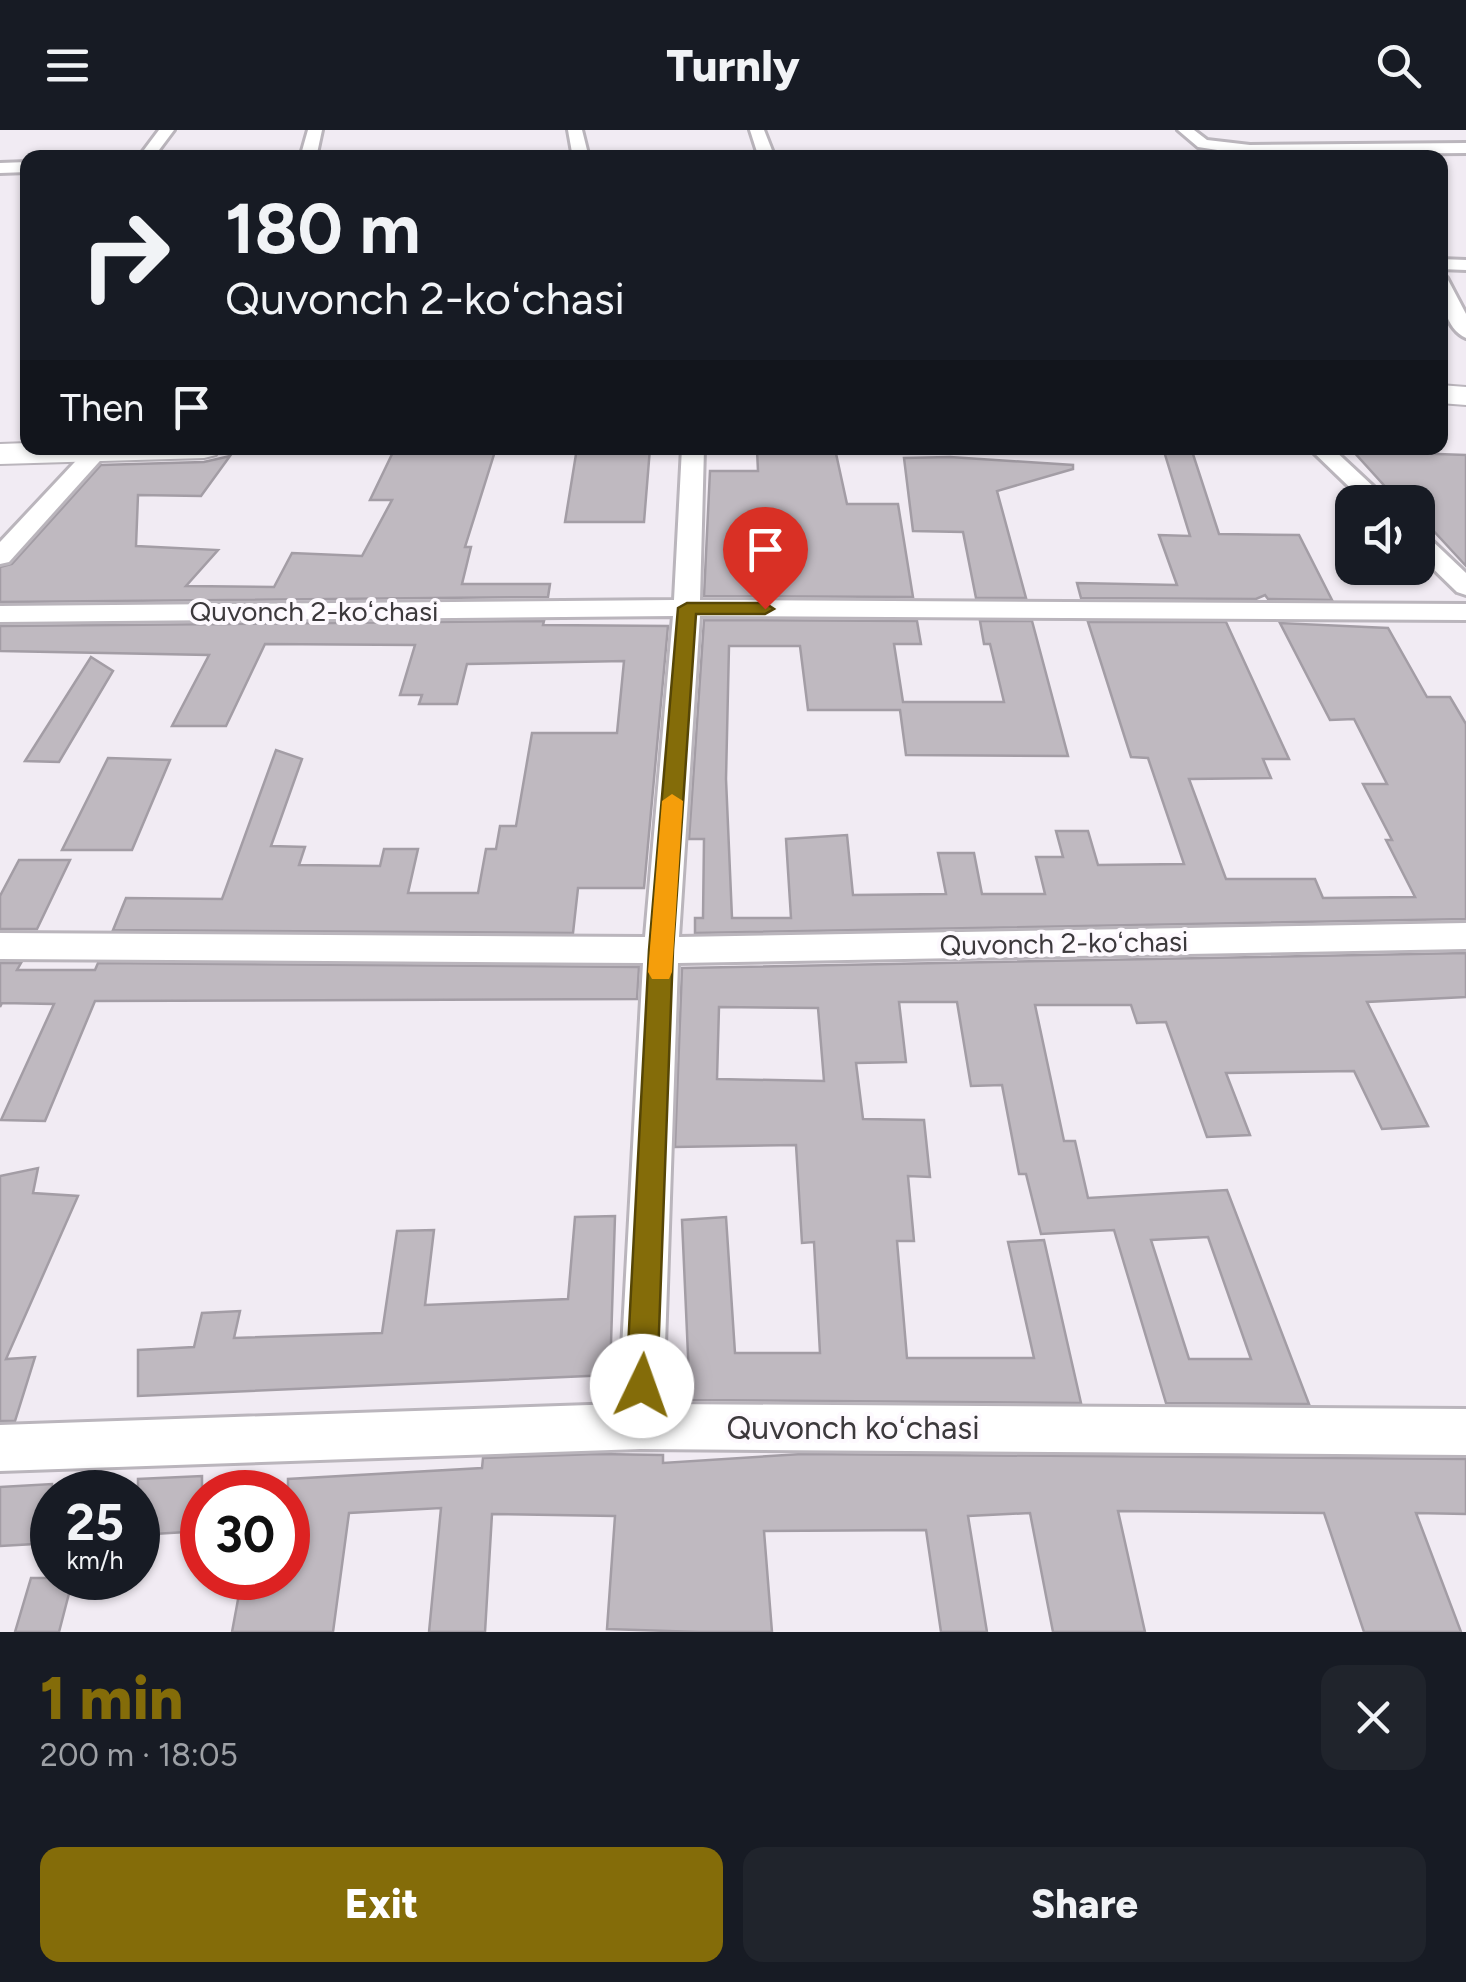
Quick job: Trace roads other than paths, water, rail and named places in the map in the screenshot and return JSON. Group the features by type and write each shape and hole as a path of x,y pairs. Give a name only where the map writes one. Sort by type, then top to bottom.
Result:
{"street":[{"path":"151,150 167,130"},
{"path":"1185,130 1203,144 1222,148 1466,148"},
{"path":"1341,130 1370,150"},
{"path":"1448,297 1466,332"},
{"path":"0,557 94,455"},
{"path":"640,1426 661,950 687,608 694,455"},
{"path":"1328,455 1360,485"},
{"path":"1435,557 1466,587"},
{"name":"Quvonch 2-koʻchasi","path":"0,614 687,608 1466,612"},
{"name":"Quvonch 2-koʻchasi","path":"0,946 661,950 1466,936"},
{"name":"Quvonch koʻchasi","path":"0,1448 640,1426 1466,1432"}]}
